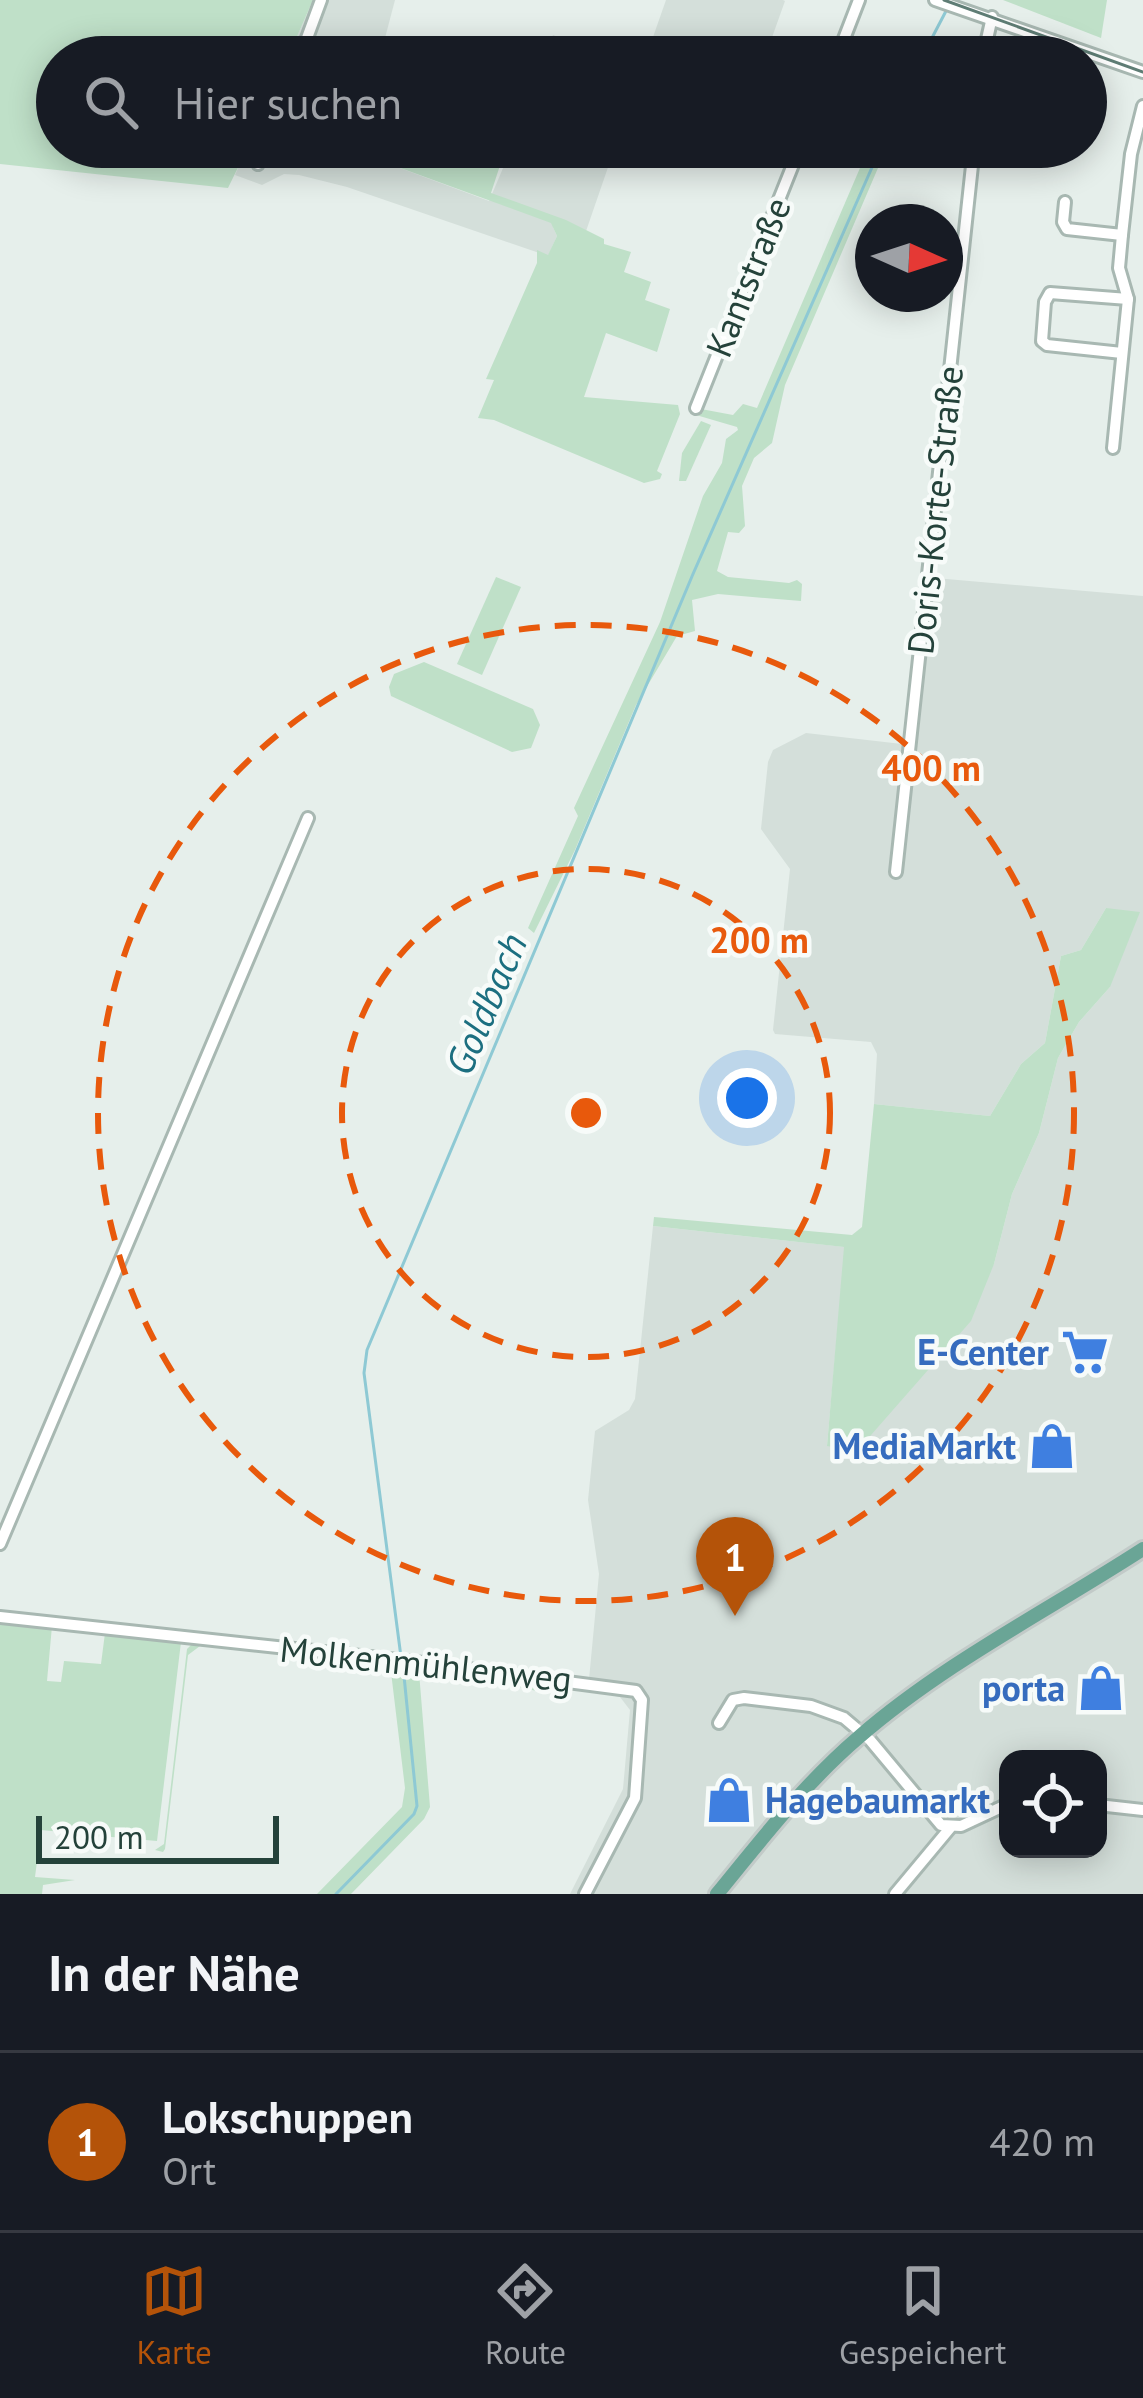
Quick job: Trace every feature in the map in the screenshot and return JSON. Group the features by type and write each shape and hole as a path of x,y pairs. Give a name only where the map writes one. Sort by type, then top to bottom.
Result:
{"main road":[{"path":"717,1894 862,1734 1143,1549"}],"street":[{"path":"308,36 321,0"},
{"path":"845,36 860,0"},
{"path":"955,3 1044,36"},
{"path":"988,36 992,17"},
{"path":"1107,59 1143,72"},
{"path":"1113,448 1128,299 1119,268 1131,154 1143,106"},
{"name":"Kantstraße","path":"696,408 792,168"},
{"name":"Doris-Korte-Straße","path":"896,872 972,168"},
{"path":"1065,202 1067,229 1122,235"},
{"path":"1122,353 1047,345 1042,341 1045,302 1050,292 1128,299"},
{"path":"0,1544 308,818"},
{"name":"Molkenmühlenweg","path":"0,1617 636,1690 642,1700 635,1798 585,1894"},
{"path":"719,1723 733,1700 744,1698 831,1711 862,1734 941,1825 950,1828"},
{"path":"1107,1806 1143,1810"},
{"path":"896,1894 950,1828 999,1808"}],"shaded area":[{"path":"313,0 395,0 386,36 297,36"},
{"path":"666,0 785,1 772,36 653,36"},
{"path":"238,168 400,168 489,201 503,168 608,168 584,237 553,227 557,236 548,256 347,187 284,174 262,185 235,175"},
{"path":"935,578 1143,596 1143,1894 570,1894 623,1789 630,1710 620,1697 588,1690 599,1574 588,1500 595,1431 629,1410 635,1399 653,1226 845,1247 827,1445 857,1451 994,1264 1012,1194 1039,1133 1058,1058 1079,1022 1110,987 1106,908 1081,950 1061,956 1045,1043 1021,1064 990,1116 874,1104 877,1054 871,1042 775,1034 790,869 761,829 773,750 806,733 902,744 914,738"}],"green space":[{"path":"0,0 313,0 297,36 36,36 36,168 0,164"},
{"path":"1003,0 1107,0 1101,36"},
{"path":"38,168 238,168 228,188"},
{"path":"400,168 499,168 491,193 566,220 604,239 604,244 631,252 624,272 651,282 645,300 670,309 657,352 606,333 584,397 678,405 680,414 657,471 662,474 660,479 644,483 494,420 478,418 494,380 486,379 537,263 537,250 548,255 557,236 551,223"},
{"path":"860,168 878,168 863,204 855,204 855,222 785,385 772,443 754,458 742,486 745,526 739,533 728,532 717,571 728,577 797,580 802,584 801,601 718,594 692,600 695,631 677,636 636,705 534,933 528,928 578,816 574,808 660,622 703,496 722,463 726,439 738,430 696,415 701,409 733,415 743,404 757,408"},
{"path":"701,421 711,425 686,481 679,481 682,453"},
{"path":"496,577 521,587 482,675 457,664"},
{"path":"424,662 533,709 540,725 531,748 512,752 391,696 394,674"},
{"path":"1106,908 1140,912 1110,987 1079,1022 1058,1058 1039,1133 1012,1194 994,1264 971,1321 857,1451 827,1446 844,1247 653,1226 654,1217 852,1235 862,1227 874,1104 990,1116 1021,1064 1045,1043 1061,956 1081,950"},
{"path":"0,1621 52,1626 47,1681 61,1682 64,1661 101,1664 105,1633 181,1642 157,1841 101,1836 82,1840 82,1834 41,1830 35,1877 75,1880 43,1885 42,1894 0,1894"},
{"path":"194,1642 589,1685 588,1690 541,1692 419,1672 430,1807 424,1819 351,1894 317,1894 402,1807 405,1788 391,1672 349,1661 200,1646 188,1655 163,1852 155,1850 164,1844 187,1649"}],"waterway":[{"name":"Goldbach","path":"933,36 946,11"},
{"name":"Goldbach","path":"401,1657 364,1373 367,1350 693,574 872,168"},
{"name":"Goldbach","path":"336,1894 417,1806 403,1666"}],"tram line":[{"path":"944,0 1044,36"},
{"path":"1107,59 1143,72"}],"place":[{"name":"E-Center","path":"1085,1352"},
{"name":"MediaMarkt","path":"1052,1446"},
{"name":"Lokschuppen","path":"735,1616"},
{"name":"porta","path":"1101,1688"},
{"name":"Hagebaumarkt","path":"729,1800"}]}
